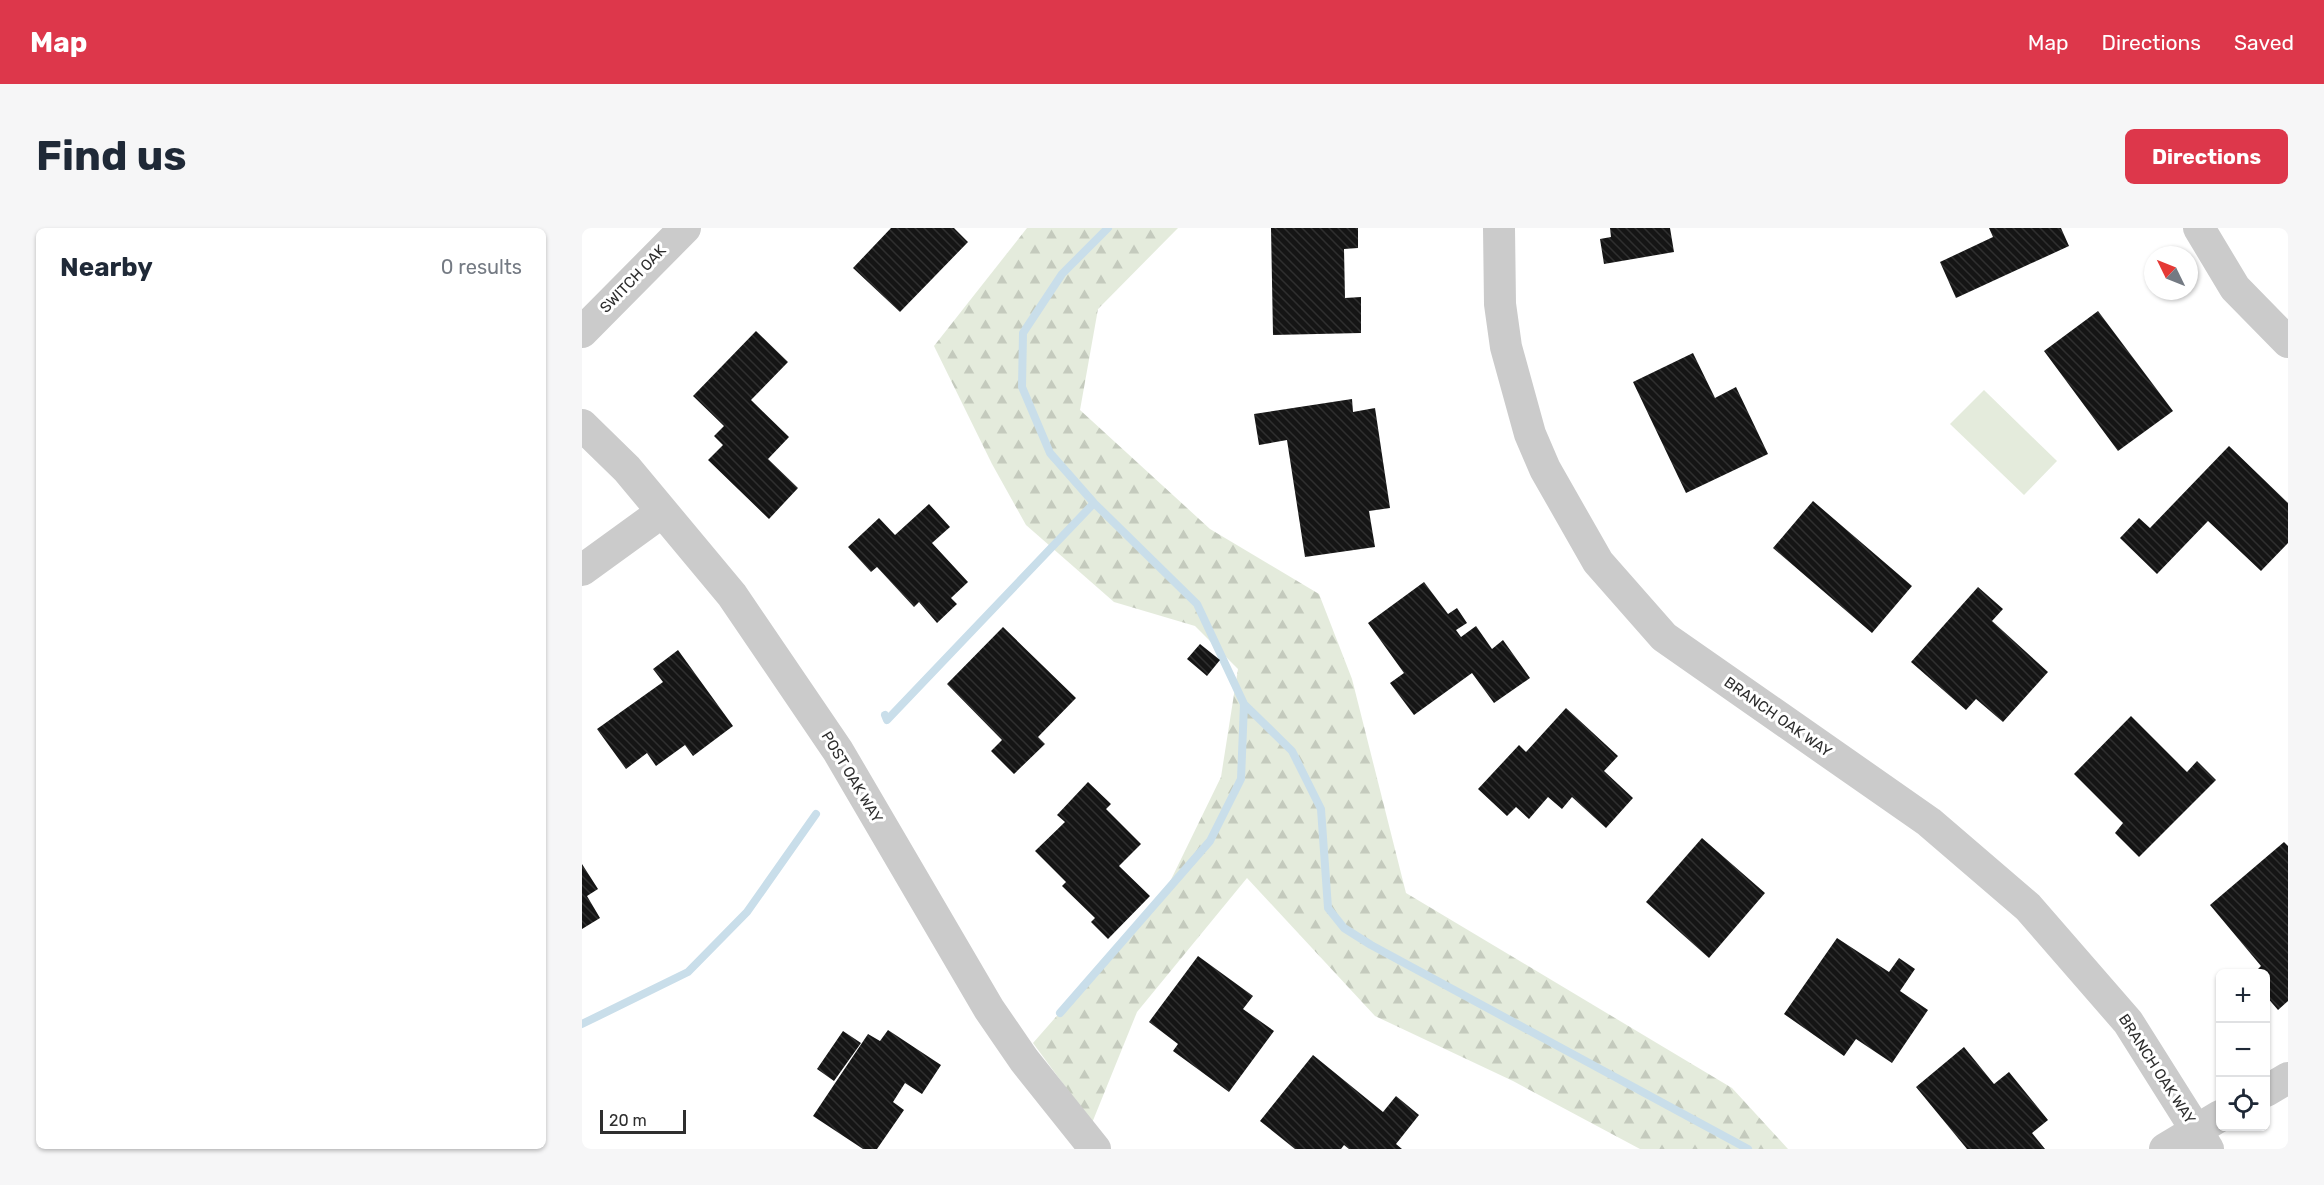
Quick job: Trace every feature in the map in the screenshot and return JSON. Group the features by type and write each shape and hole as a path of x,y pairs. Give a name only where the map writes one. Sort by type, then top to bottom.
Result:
{"street":[{"name":"SWITCH OAK","path":"582,332 686,228"},
{"name":"BRANCH OAK WAY","path":"1498,228 1500,304 1506,348 1530,434 1545,469 1598,562 1664,637 1929,822 2028,907 2128,1022 2208,1132"},
{"path":"2199,228 2235,288 2288,342"},
{"name":"POST OAK WAY","path":"582,425 627,469 732,595 838,751 989,1009 1080,1144"},
{"path":"582,570 662,512"},
{"path":"2270,1088 2288,1078"},
{"path":"2165,1149 2208,1132"}],"green space":[{"path":"1027,228 1178,228 1098,309 1080,410 1210,529 1319,594 1352,679 1406,893 1732,1088 1788,1149 1640,1149 1513,1081 1375,1016 1247,878 1137,1012 1092,1123 1033,1043 1164,894 1221,777 1238,669 1195,626 1114,602 1026,525 992,464 934,346"},
{"path":"1984,390 2057,461 2024,495 1950,424"}],"building":[{"path":"891,228 954,228 968,242 900,312 853,268"},
{"path":"1271,228 1358,228 1358,248 1344,249 1345,298 1361,297 1361,333 1273,335"},
{"path":"1610,228 1670,228 1674,252 1604,264 1600,239 1611,237"},
{"path":"1989,228 2061,228 2069,246 1956,298 1940,262 1993,237"},
{"path":"2098,311 2173,411 2118,451 2044,351"},
{"path":"756,331 788,362 751,400 789,437 768,459 798,488 769,519 708,460 723,445 714,436 724,426 693,396"},
{"path":"1693,353 1715,398 1736,387 1768,454 1686,493 1633,382"},
{"path":"1352,399 1353,412 1375,408 1390,508 1369,511 1375,547 1305,557 1287,440 1259,445 1254,414"},
{"path":"2229,446 2288,503 2288,543 2261,571 2208,521 2157,574 2120,538 2139,518 2150,528"},
{"path":"1813,501 1912,586 1872,633 1773,548"},
{"path":"929,504 950,527 932,543 968,582 951,598 957,604 937,623 919,602 914,607 877,567 871,572 848,547 879,518 895,535"},
{"path":"1424,582 1448,614 1457,608 1467,623 1456,630 1461,637 1476,626 1492,649 1503,640 1530,678 1494,703 1472,673 1414,715 1390,683 1404,673 1368,623"},
{"path":"1978,587 2003,609 1992,621 2048,672 2003,722 1976,699 1966,710 1911,662"},
{"path":"1003,627 1076,698 1038,737 1045,744 1014,774 991,751 1002,740 947,684"},
{"path":"1200,644 1220,660 1207,676 1187,659"},
{"path":"678,650 733,726 693,756 685,745 656,766 647,753 626,769 597,729 663,682 653,669"},
{"path":"1566,708 1618,756 1604,771 1633,798 1606,828 1572,797 1562,809 1548,797 1529,819 1516,807 1507,816 1478,789 1519,745 1526,752"},
{"path":"2131,716 2187,772 2197,761 2216,780 2139,857 2115,833 2123,823 2074,774"},
{"path":"1088,782 1111,804 1106,809 1141,844 1119,866 1150,896 1108,939 1091,922 1095,918 1062,886 1066,882 1035,851 1065,822 1057,815"},
{"path":"1702,838 1765,893 1709,958 1646,902"},
{"path":"2284,842 2288,846 2288,1001 2278,1010 2270,1001 2270,969 2258,969 2261,966 2210,905"},
{"path":"582,864 598,889 587,896 600,918 582,929"},
{"path":"1837,938 1889,972 1899,958 1915,969 1900,991 1928,1010 1892,1063 1856,1039 1844,1056 1784,1014"},
{"path":"1198,956 1253,996 1243,1009 1274,1031 1229,1092 1173,1051 1178,1044 1149,1022"},
{"path":"888,1030 941,1065 922,1094 905,1083 893,1102 904,1110 877,1149 863,1149 813,1116 868,1034 880,1041"},
{"path":"843,1031 861,1043 834,1081 817,1069"},
{"path":"1964,1047 1994,1084 2009,1072 2048,1120 2032,1133 2045,1149 1967,1149 1916,1087"},
{"path":"1313,1055 1383,1112 1396,1096 1419,1115 1396,1144 1402,1149 1349,1149 1344,1145 1341,1149 1295,1149 1260,1121"}],"waterway":[{"path":"1060,1013 1210,841 1241,779 1244,704 1197,604 1094,503 1050,453 1022,387 1023,333 1062,274 1108,228"},
{"path":"885,715 887,720 1094,503"},
{"path":"1244,704 1292,751 1321,809 1328,908 1344,928 1371,945 1748,1149"},
{"path":"582,1024 688,972 747,912 816,814"}]}
